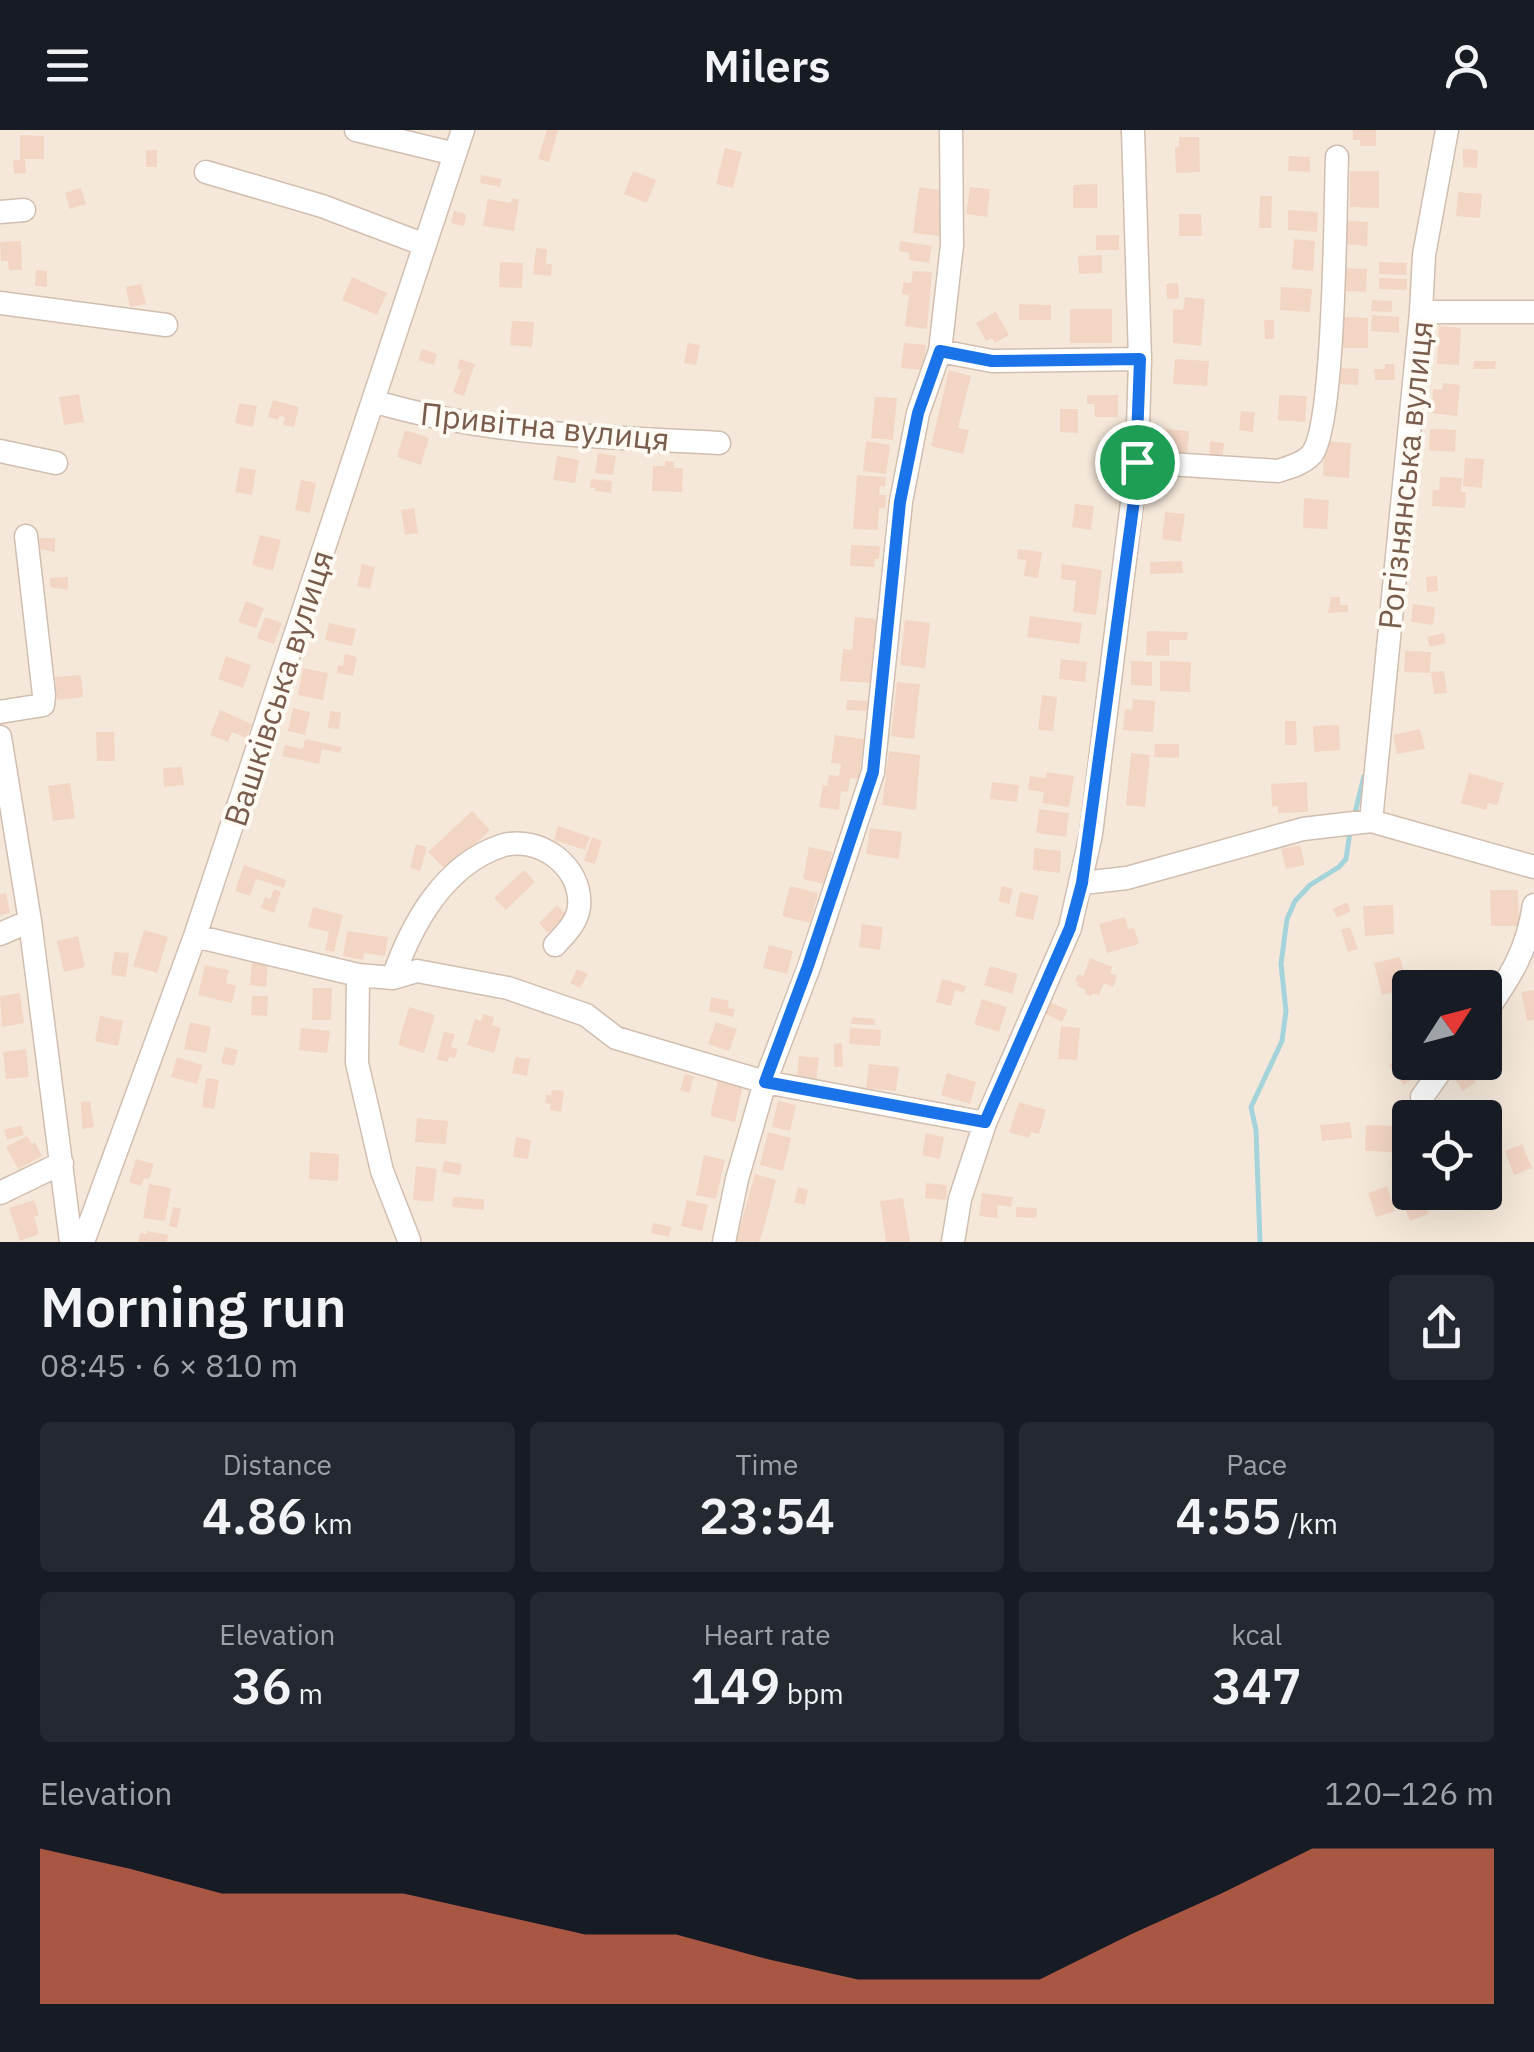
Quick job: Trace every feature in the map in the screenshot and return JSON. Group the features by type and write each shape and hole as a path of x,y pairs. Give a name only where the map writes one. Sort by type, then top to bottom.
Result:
{"street":[{"path":"356,130 455,154"},
{"name":"Вашківська вулиця","path":"83,1242 195,936 463,130"},
{"path":"724,1242 765,1082 873,772 900,502 918,413 940,351 952,246 951,130"},
{"path":"953,1242 960,1199 985,1122 1070,928 1092,834 1137,462 1140,359 1133,130"},
{"name":"Рогізнянська вулиця","path":"1371,820 1424,255 1446,130"},
{"path":"1137,462 1278,471 1310,456 1323,428 1337,157"},
{"path":"206,172 322,206 425,245"},
{"path":"0,303 166,325"},
{"path":"1421,312 1534,312"},
{"path":"940,351 992,361 1140,359"},
{"name":"Привітна вулиця","path":"373,401 454,422 592,436 719,443"},
{"path":"0,451 56,463"},
{"path":"0,712 43,705 26,536"},
{"path":"0,738 30,921 71,1242"},
{"path":"1082,883 1127,878 1303,829 1371,820 1534,867"},
{"path":"392,978 422,914 447,882 478,858 502,846 526,844 544,848 555,855 572,877 579,905 570,929 555,945"},
{"path":"1502,988 1524,950 1534,904"},
{"path":"0,934 30,921"},
{"path":"195,936 358,975 392,978 418,971 508,988 586,1015 616,1038 765,1082 985,1122"},
{"path":"358,975 357,1063 382,1171 408,1240"},
{"path":"1422,1097 1434,1080"},
{"path":"0,1193 62,1163"}],"shaded area":[{"path":"0,130 1534,130 1534,1242 0,1242"}],"building":[{"path":"547,130 558,130 549,162 538,159"},
{"path":"1353,130 1376,130 1376,146 1360,146 1360,140 1353,140"},
{"path":"20,135 44,136 44,159 25,159 26,173 14,174 13,160 20,160"},
{"path":"1179,137 1199,137 1200,172 1176,173 1175,147 1179,147"},
{"path":"725,148 742,152 733,188 716,184"},
{"path":"1463,149 1478,150 1477,168 1463,167"},
{"path":"146,150 157,150 157,167 146,167"},
{"path":"1289,156 1310,157 1310,172 1288,171"},
{"path":"633,171 656,180 647,203 624,194"},
{"path":"1350,171 1379,171 1379,208 1350,207"},
{"path":"481,175 502,179 500,187 480,183"},
{"path":"1097,184 1097,208 1073,208 1073,185"},
{"path":"919,187 946,191 939,236 913,233"},
{"path":"970,187 990,189 987,217 966,214"},
{"path":"81,188 86,204 70,209 65,193"},
{"path":"1458,192 1482,194 1480,218 1456,216"},
{"path":"1260,196 1272,196 1271,228 1259,228"},
{"path":"512,198 519,200 514,231 483,226 488,199 511,203"},
{"path":"1288,210 1318,212 1317,232 1288,230"},
{"path":"454,211 466,214 464,226 451,223"},
{"path":"1179,214 1201,214 1202,236 1179,236"},
{"path":"1345,221 1368,222 1367,246 1344,244"},
{"path":"1096,235 1119,235 1119,250 1096,250"},
{"path":"1294,239 1315,241 1313,271 1292,269"},
{"path":"21,241 22,270 9,270 8,261 1,261 0,242"},
{"path":"900,241 932,246 929,263 909,260 910,253 899,251"},
{"path":"536,248 547,249 546,264 552,264 551,276 533,274"},
{"path":"1102,255 1102,273 1079,274 1078,256"},
{"path":"500,262 523,263 522,288 499,287"},
{"path":"1379,262 1407,263 1406,275 1379,274"},
{"path":"1344,268 1367,269 1366,292 1343,291"},
{"path":"36,270 47,271 47,287 35,286"},
{"path":"913,271 932,272 927,329 905,326 909,295 902,294 903,282 911,283"},
{"path":"352,277 387,293 377,315 342,300"},
{"path":"1379,278 1407,279 1407,290 1379,289"},
{"path":"1178,283 1179,298 1167,299 1166,284"},
{"path":"141,284 146,304 130,307 126,287"},
{"path":"1281,287 1312,289 1310,312 1280,310"},
{"path":"1185,297 1205,299 1201,346 1173,343 1173,309 1183,310"},
{"path":"1372,300 1392,301 1392,312 1371,311"},
{"path":"1019,304 1051,305 1051,320 1019,320"},
{"path":"1070,309 1112,309 1112,343 1070,343"},
{"path":"996,312 1009,335 995,343 992,338 986,341 976,323"},
{"path":"1372,315 1399,317 1399,333 1371,331"},
{"path":"1343,317 1368,318 1368,348 1342,348"},
{"path":"1264,320 1274,320 1274,339 1265,339"},
{"path":"512,321 534,322 532,347 510,345"},
{"path":"1439,326 1461,328 1459,365 1437,364"},
{"path":"688,343 700,345 696,365 684,363"},
{"path":"904,343 926,345 923,370 901,368"},
{"path":"422,349 437,354 434,365 418,360"},
{"path":"460,359 475,364 464,396 453,392 461,370 457,369"},
{"path":"1175,359 1209,361 1207,386 1173,384"},
{"path":"1474,361 1496,361 1495,369 1473,369"},
{"path":"1385,364 1394,364 1395,380 1375,380 1374,369 1385,369"},
{"path":"1340,368 1359,369 1358,385 1339,384"},
{"path":"949,370 971,376 958,428 969,430 963,454 931,446"},
{"path":"1443,383 1460,385 1457,416 1432,413 1433,389 1442,390"},
{"path":"79,394 84,422 64,425 59,397"},
{"path":"1087,395 1118,395 1118,417 1095,417 1094,404 1087,404"},
{"path":"1279,395 1307,396 1305,422 1278,420"},
{"path":"875,397 897,398 893,440 871,438"},
{"path":"273,400 299,407 294,427 283,425 285,417 268,417"},
{"path":"239,403 257,406 253,427 235,423"},
{"path":"1060,409 1078,409 1078,433 1060,432"},
{"path":"1241,411 1255,412 1253,432 1239,430"},
{"path":"1166,429 1189,431 1187,457 1164,456"},
{"path":"1430,429 1456,430 1455,452 1429,450"},
{"path":"405,430 429,438 421,465 397,457"},
{"path":"866,441 890,445 886,474 863,471"},
{"path":"1210,441 1224,443 1222,460 1209,459"},
{"path":"1325,441 1351,443 1349,478 1323,476"},
{"path":"598,453 616,456 613,475 595,473"},
{"path":"557,456 579,460 575,483 553,480"},
{"path":"1465,458 1484,459 1482,488 1463,486"},
{"path":"665,461 674,462 674,468 683,468 682,492 652,491 653,466 665,466"},
{"path":"240,467 256,470 252,495 235,492"},
{"path":"857,475 886,477 885,487 880,486 879,495 886,495 885,508 879,508 878,530 853,529"},
{"path":"1440,477 1462,478 1465,508 1432,506 1433,490 1439,490"},
{"path":"591,479 612,481 611,493 590,488"},
{"path":"301,480 316,483 310,513 295,510"},
{"path":"1304,498 1329,500 1327,529 1303,528"},
{"path":"1075,504 1094,506 1091,530 1072,527"},
{"path":"414,508 418,533 405,535 401,510"},
{"path":"1165,512 1185,514 1181,542 1162,539"},
{"path":"260,535 281,540 273,571 252,565"},
{"path":"39,538 55,538 55,552 40,549"},
{"path":"851,545 880,546 874,567 850,566"},
{"path":"1018,549 1042,552 1038,578 1024,576 1026,560 1017,559"},
{"path":"1182,561 1183,573 1150,574 1150,562"},
{"path":"362,564 375,567 370,589 357,586"},
{"path":"1062,564 1102,570 1096,615 1073,612 1076,581 1061,579"},
{"path":"1437,576 1438,591 1427,592 1426,577"},
{"path":"68,577 68,590 50,587 50,578"},
{"path":"1331,597 1340,597 1340,605 1348,605 1348,612 1328,613"},
{"path":"246,601 264,608 256,628 238,622"},
{"path":"1413,604 1435,607 1433,625 1411,622"},
{"path":"1030,616 1082,623 1079,644 1027,637"},
{"path":"265,617 282,623 274,644 257,638"},
{"path":"855,617 877,619 872,683 840,681 843,649 852,650"},
{"path":"905,620 930,623 925,668 900,665"},
{"path":"329,623 356,629 352,646 325,640"},
{"path":"1147,631 1188,632 1187,640 1169,640 1169,656 1146,655"},
{"path":"1444,633 1446,643 1430,647 1427,637"},
{"path":"1405,651 1431,652 1430,673 1404,672"},
{"path":"345,654 357,657 353,676 337,673"},
{"path":"226,656 251,665 243,688 218,679"},
{"path":"1061,659 1087,662 1085,682 1059,679"},
{"path":"1131,661 1152,662 1152,686 1131,685"},
{"path":"1160,661 1191,662 1190,692 1160,691"},
{"path":"303,668 328,673 323,700 298,695"},
{"path":"1444,671 1447,693 1434,694 1431,672"},
{"path":"81,675 83,697 57,700 55,677"},
{"path":"897,682 920,684 914,739 891,736"},
{"path":"1042,695 1057,697 1053,731 1038,730"},
{"path":"1133,699 1155,701 1153,732 1123,730 1125,709 1132,710"},
{"path":"847,700 869,701 869,711 846,710"},
{"path":"293,708 310,712 305,735 288,731"},
{"path":"220,710 252,724 246,738 232,732 228,742 210,735"},
{"path":"330,711 341,712 339,729 328,728"},
{"path":"1285,721 1296,721 1297,745 1285,745"},
{"path":"1339,725 1340,750 1314,752 1313,726"},
{"path":"1420,729 1425,749 1397,754 1393,735"},
{"path":"96,732 114,732 115,761 97,761"},
{"path":"835,735 864,739 859,779 850,778 848,792 841,791 839,810 819,807 829,775 839,776 841,764 831,763"},
{"path":"305,739 342,747 340,753 322,749 319,764 282,756 285,745 303,749"},
{"path":"1155,744 1179,744 1179,758 1154,757"},
{"path":"889,751 920,755 916,810 882,805"},
{"path":"1131,753 1150,755 1145,807 1126,805"},
{"path":"182,767 184,785 164,787 163,768"},
{"path":"1046,772 1074,776 1069,807 1042,803 1044,792 1028,790 1030,776 1046,778"},
{"path":"1469,773 1504,783 1497,805 1488,803 1486,810 1461,803"},
{"path":"992,782 1019,785 1017,802 990,799"},
{"path":"1307,782 1308,812 1278,813 1278,806 1272,807 1271,784"},
{"path":"70,783 75,818 53,821 48,786"},
{"path":"1039,809 1069,813 1066,837 1036,833"},
{"path":"472,811 490,830 447,871 428,852"},
{"path":"558,826 590,837 585,850 554,840"},
{"path":"870,828 902,832 899,859 866,854"},
{"path":"592,837 602,841 595,864 584,861"},
{"path":"416,844 427,847 420,871 410,868"},
{"path":"1300,845 1305,865 1286,869 1281,849"},
{"path":"809,847 832,852 825,884 803,879"},
{"path":"1034,848 1061,851 1060,873 1033,870"},
{"path":"244,865 286,880 284,888 256,879 250,896 235,891"},
{"path":"524,870 535,882 506,910 494,898"},
{"path":"790,886 818,893 810,923 782,916"},
{"path":"1002,886 1013,889 1009,904 998,901"},
{"path":"274,889 281,892 274,913 261,908"},
{"path":"1490,890 1518,890 1519,926 1491,926"},
{"path":"1020,892 1039,896 1033,920 1015,916"},
{"path":"6,893 10,913 0,915 0,894"},
{"path":"1347,902 1351,911 1337,918 1333,909"},
{"path":"557,905 567,915 548,933 539,923"},
{"path":"1393,905 1394,934 1365,936 1363,906"},
{"path":"313,907 343,915 334,952 325,950 329,932 308,927"},
{"path":"1125,917 1139,944 1107,953 1099,924"},
{"path":"862,924 883,927 880,950 859,947"},
{"path":"1350,927 1358,949 1348,952 1341,930"},
{"path":"144,930 168,937 157,973 133,966"},
{"path":"347,931 388,937 385,956 364,953 363,960 343,956"},
{"path":"78,936 85,967 64,972 57,941"},
{"path":"769,945 793,951 787,974 763,968"},
{"path":"114,952 129,953 126,977 111,975"},
{"path":"1400,957 1403,970 1392,970 1392,992 1382,995 1374,963"},
{"path":"1090,958 1112,967 1110,973 1117,976 1113,987 1104,983 1099,995 1085,994 1086,990 1075,981 1078,974 1083,976"},
{"path":"252,962 268,963 266,987 250,985"},
{"path":"205,965 229,970 226,983 236,986 232,1003 198,995"},
{"path":"990,966 1018,974 1012,994 984,985"},
{"path":"577,969 588,974 580,988 570,983"},
{"path":"942,979 966,986 964,993 955,990 951,1006 936,1002"},
{"path":"313,988 332,988 331,1020 312,1020"},
{"path":"1534,990 1534,1020 1527,1021 1521,992"},
{"path":"20,993 24,1023 2,1027 0,996"},
{"path":"252,996 268,996 267,1016 251,1015"},
{"path":"711,997 729,1001 728,1008 735,1009 733,1017 709,1011"},
{"path":"982,999 1007,1007 999,1032 974,1024"},
{"path":"1050,1002 1068,1010 1062,1022 1044,1013"},
{"path":"409,1007 435,1015 424,1053 398,1045"},
{"path":"483,1014 494,1017 492,1025 501,1028 494,1053 467,1045 475,1019 481,1021"},
{"path":"100,1016 123,1021 118,1046 95,1041"},
{"path":"852,1017 875,1019 874,1025 851,1024"},
{"path":"190,1022 211,1027 206,1053 184,1049"},
{"path":"716,1022 737,1029 729,1051 708,1044"},
{"path":"1061,1026 1080,1028 1077,1060 1058,1059"},
{"path":"301,1028 330,1031 327,1053 299,1050"},
{"path":"850,1028 881,1030 880,1046 849,1044"},
{"path":"444,1032 455,1034 451,1047 458,1049 455,1058 449,1057 448,1062 437,1059"},
{"path":"842,1043 843,1067 834,1067 834,1044"},
{"path":"225,1047 238,1050 234,1066 221,1063"},
{"path":"26,1049 29,1077 6,1079 3,1052"},
{"path":"799,1056 819,1058 815,1087 796,1084"},
{"path":"177,1057 202,1065 197,1084 171,1077"},
{"path":"515,1057 530,1059 527,1076 512,1073"},
{"path":"869,1064 899,1067 896,1091 866,1088"},
{"path":"947,1073 976,1082 970,1104 941,1095"},
{"path":"685,1074 694,1076 689,1093 680,1090"},
{"path":"206,1078 219,1080 214,1109 202,1107"},
{"path":"718,1080 743,1085 735,1122 710,1116"},
{"path":"1456,1080 1475,1080 1476,1082 1463,1091"},
{"path":"552,1090 564,1091 561,1112 550,1110 551,1104 545,1103"},
{"path":"90,1101 94,1127 82,1129 81,1102"},
{"path":"778,1101 796,1105 790,1131 772,1127"},
{"path":"1019,1102 1046,1110 1039,1134 1031,1132 1029,1138 1009,1132"},
{"path":"417,1118 448,1121 446,1144 415,1142"},
{"path":"1350,1122 1352,1138 1322,1141 1320,1125"},
{"path":"21,1125 24,1135 7,1140 4,1130"},
{"path":"1366,1125 1392,1126 1392,1152 1365,1151"},
{"path":"768,1132 791,1138 783,1171 760,1165"},
{"path":"926,1133 944,1137 940,1159 922,1155"},
{"path":"27,1136 42,1156 18,1169 6,1147"},
{"path":"516,1137 531,1140 528,1159 513,1157"},
{"path":"1522,1144 1532,1168 1514,1175 1505,1151"},
{"path":"310,1152 339,1154 338,1181 309,1179"},
{"path":"704,1155 725,1160 716,1199 696,1195"},
{"path":"136,1159 154,1164 149,1179 144,1178 141,1186 129,1182"},
{"path":"444,1161 462,1164 460,1175 442,1172"},
{"path":"416,1166 437,1169 433,1202 413,1200"},
{"path":"755,1174 776,1180 765,1224 759,1242 736,1242"},
{"path":"926,1183 947,1185 946,1200 925,1198"},
{"path":"149,1184 171,1188 165,1221 143,1218"},
{"path":"1387,1186 1395,1211 1376,1217 1368,1193"},
{"path":"798,1187 808,1190 805,1205 794,1202"},
{"path":"982,1193 1013,1197 1011,1207 998,1205 997,1218 979,1216"},
{"path":"453,1197 484,1199 484,1210 452,1207"},
{"path":"903,1198 910,1242 886,1242 880,1201"},
{"path":"34,1200 39,1234 20,1241 9,1208"},
{"path":"687,1200 708,1205 702,1231 681,1226"},
{"path":"173,1207 181,1208 177,1228 169,1226"},
{"path":"1016,1207 1037,1208 1036,1218 1016,1217"},
{"path":"1406,1210 1427,1210 1428,1214 1410,1221"},
{"path":"653,1223 671,1227 669,1237 651,1233"},
{"path":"140,1233 168,1235 167,1242 138,1242"}],"waterway":[{"path":"1354,817 1364,776"},
{"path":"1260,1242 1256,1130 1251,1107 1282,1041 1286,1011 1281,964 1287,919 1295,901 1310,885 1346,859 1350,832"}],"route":[{"path":"940,351 992,361 1140,359 1137,462 1092,834 1082,883 1070,928 985,1122 765,1082 873,772 900,502 918,413 940,351"}]}
